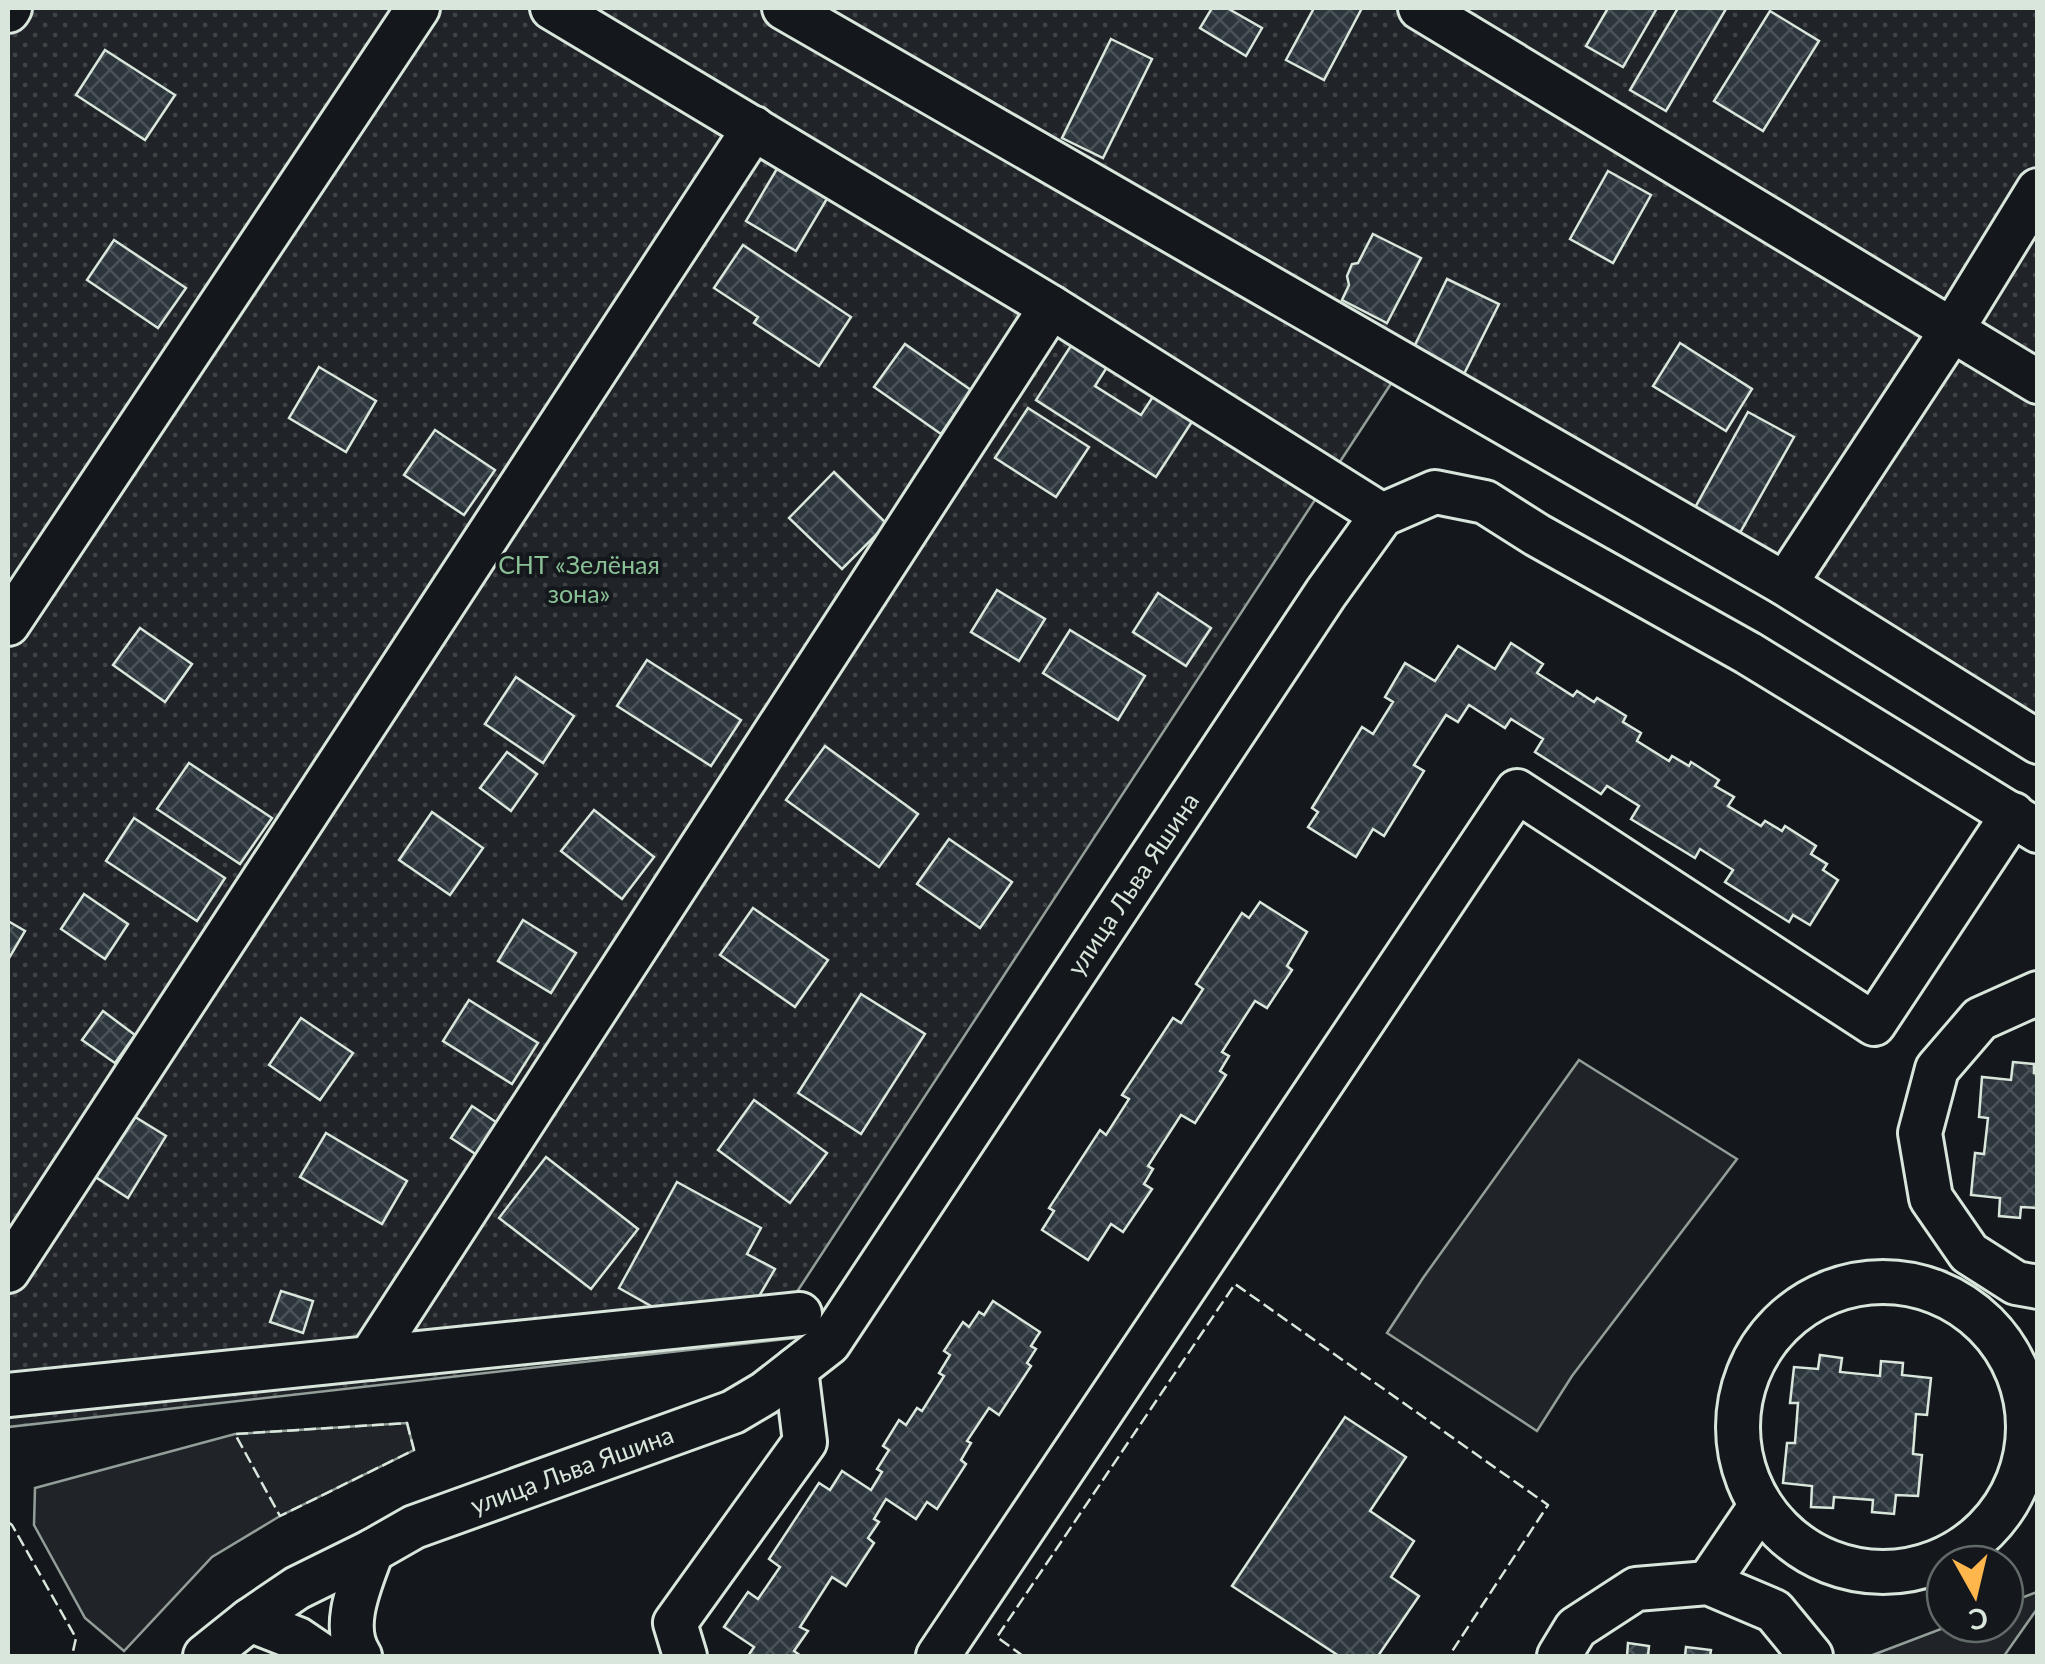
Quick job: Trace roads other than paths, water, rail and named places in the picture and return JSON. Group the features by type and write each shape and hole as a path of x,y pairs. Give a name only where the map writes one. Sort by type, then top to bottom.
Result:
{"street":[{"path":"8,624 418,8"},
{"path":"552,8 1051,306 1382,515 1435,492 1485,502 1748,653 2025,822 1874,1024 1517,791 938,1656"},
{"path":"784,8 1785,584 2038,742"},
{"path":"1420,8 2038,382"},
{"path":"8,1271 754,128"},
{"path":"1785,584 1952,330 2038,190"},
{"path":"370,1358 1051,306"},
{"name":"улица Льва Яшина","path":"205,1656 297,1588 414,1527 733,1412 766,1393 829,1343 1326,593 1382,515"},
{"path":"2038,993 1980,1019 1938,1069 1920,1134 1931,1198 1968,1253 2016,1283 2038,1287"},
{"path":"1940,1290 1968,1253"},
{"path":"1878,1280 1940,1290 2002,1338 2031,1411 2018,1488 1969,1548 1895,1574 1818,1560 1759,1508 1737,1450 1741,1388 1770,1333 1818,1295 1878,1280"},
{"path":"8,1395 800,1314"},
{"path":"684,1656 675,1624 805,1442 796,1369"},
{"path":"1708,1583 1759,1508"},
{"path":"360,1656 354,1647 352,1606 372,1551"},
{"path":"1560,1656 1576,1628 1636,1589 1708,1583 1774,1611 1811,1656"},
{"path":"250,1620 298,1639 323,1656"}],"park label":[{"name":"СНТ «Зелёная зона»","path":"579,580"}]}
